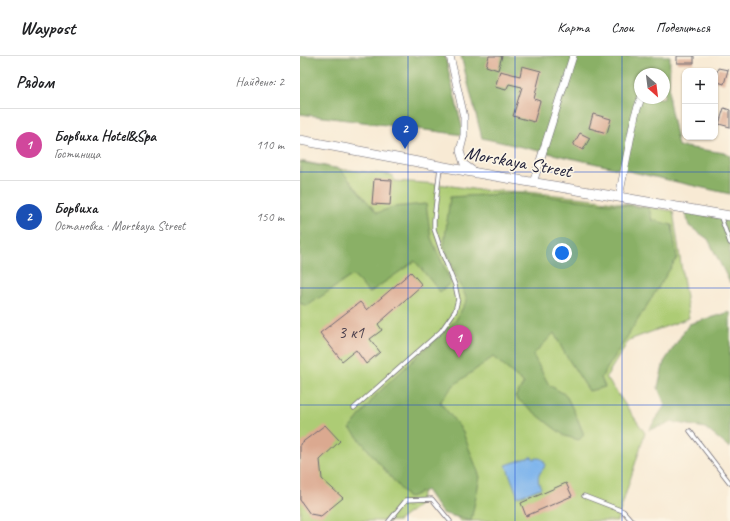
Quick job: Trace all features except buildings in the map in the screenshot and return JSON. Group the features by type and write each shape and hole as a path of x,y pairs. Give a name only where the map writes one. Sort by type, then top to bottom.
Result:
{"street":[{"path":"450,56 464,117 464,135 460,151 464,164 477,173"},
{"path":"533,182 573,56"},
{"path":"619,197 639,104"},
{"name":"Morskaya Street","path":"300,140 477,173 730,216"}],"lane":[{"path":"354,408 441,331 455,311 458,299 455,285 434,229 440,166"},
{"path":"720,214 730,243"},
{"path":"690,431 730,483"},
{"path":"584,496 622,511 632,521"},
{"path":"389,521 406,500 432,499 450,521"}],"green space":[{"path":"300,56 445,56 464,135 300,114"},
{"path":"461,56 670,56 670,68 634,68 634,104 670,104 678,146 725,153 730,156 730,194 482,138"},
{"path":"300,161 345,170 392,175 395,181 438,184 479,190 527,192 594,199 673,211 689,318 629,340 606,377 645,433 617,521 460,521 427,479 418,506 398,521 300,521"},
{"path":"300,162 340,169 377,213 393,207 426,204 431,238 451,282 440,292 415,261 369,293 353,275 307,306 300,303"},
{"path":"516,193 649,208 652,220 672,225 677,258 601,378 605,387 589,391 565,354 554,333 533,355 549,385 566,395 584,435 579,440 565,436 515,397 524,383 493,357 454,385 440,402 462,430 480,477 471,521 442,513 426,490 408,498 350,428 377,394 456,320 467,300 444,246 450,197"},
{"path":"685,212 730,220 730,283 708,239 689,226"},
{"path":"730,312 730,448 705,428 673,422 649,430 665,405 658,387 664,362 689,324"}],"water":[{"path":"530,457 534,459 541,458 545,464 538,478 541,488 518,497 506,465"}],"place":[{"name":"Борвиха","path":"405,149"},
{"name":"Борвиха Hotel&Spa","path":"459,358"}]}
